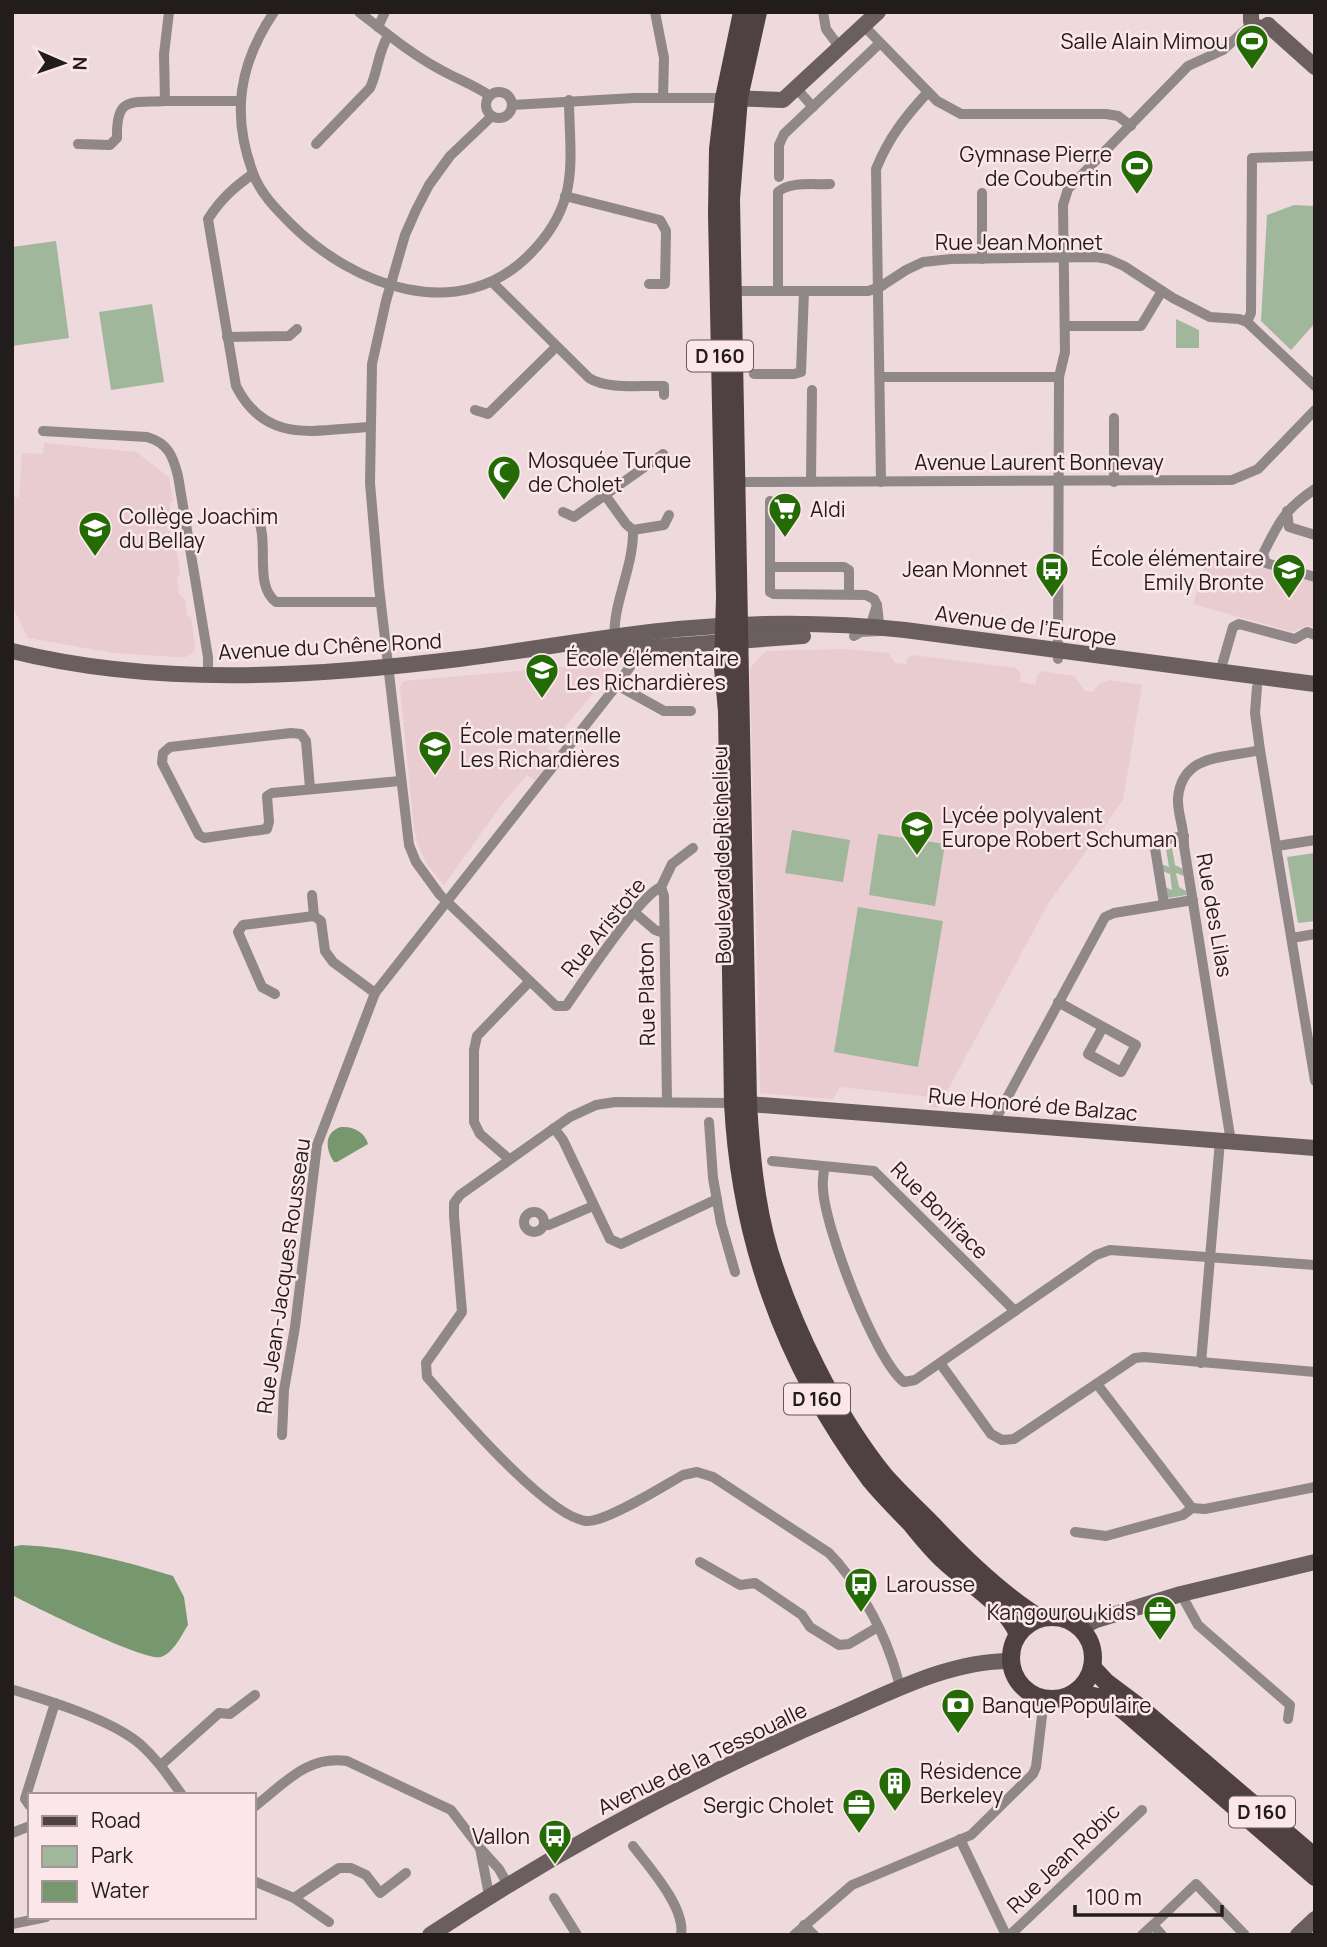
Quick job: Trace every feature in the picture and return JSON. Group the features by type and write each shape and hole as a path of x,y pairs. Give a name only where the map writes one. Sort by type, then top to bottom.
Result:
{"main road":[{"name":"D 160","path":"737,482 731,199 732,98 742,12"},
{"name":"D 160","path":"730,637 718,149 758,12"},
{"path":"732,98 783,100 878,12"},
{"path":"1261,19 1315,67"},
{"name":"Boulevard de Richelieu","path":"737,482 738,606 730,637 727,711 740,1103 737,1163 744,1205 774,1307 822,1409 872,1482 942,1559 1009,1618 1018,1634"},
{"name":"Avenue de l’Europe","path":"730,637 875,627 1315,694"},
{"name":"Avenue du Chêne Rond","path":"12,653 123,669 208,674 311,673 615,644 638,641 679,629 730,637"},
{"name":"Avenue de l’Europe","path":"730,637 759,639 786,636 854,636 904,639 1315,684"},
{"name":"Boulevard de Richelieu","path":"740,1103 769,1248 789,1307 834,1402 893,1484 954,1548 1040,1618"},
{"name":"Rue Honoré de Balzac","path":"740,1103 1315,1149"},
{"path":"1081,1628 1096,1620 1181,1594 1315,1562"},
{"path":"1062,1617 1081,1628 1093,1653 1092,1667 1083,1686 1060,1699 1044,1699 1031,1694 1014,1674 1010,1661 1018,1634 1027,1624 1040,1618 1062,1617"},
{"name":"Avenue de la Tessoualle","path":"430,1935 489,1895 657,1799 792,1735 901,1688 971,1664 1010,1661"},
{"name":"D 160","path":"1092,1667 1106,1682 1142,1709 1315,1857"},
{"name":"D 160","path":"1075,1692 1107,1699 1123,1710 1315,1877"},
{"path":"1298,1935 1315,1919"}],"street":[{"path":"165,101 164,54 169,12"},
{"path":"274,12 259,34 248,61 241,101 242,124 253,174 262,191 281,214 320,250 343,265 406,290 451,293 492,282 521,263 538,246 553,225 565,196 569,173 569,100"},
{"path":"359,12 418,57 443,72 478,87 489,96"},
{"path":"378,27 386,12"},
{"path":"655,12 664,58 663,98"},
{"path":"823,12 827,29 840,48"},
{"path":"1059,655 1059,377 1065,352 1063,205 1068,189 1188,66 1223,50 1261,19"},
{"path":"864,26 937,101 961,114 1106,114 1118,116 1131,126"},
{"path":"316,145 370,88 381,48 388,36"},
{"path":"779,177 780,140 880,43"},
{"path":"797,89 813,107"},
{"path":"497,92 506,94 512,105 510,113 504,118 492,116 486,107 489,96 497,92"},
{"path":"881,482 877,169 886,144 928,92"},
{"path":"512,105 569,100 732,98"},
{"path":"78,144 110,145 117,138 116,120 120,109 129,103 241,101"},
{"name":"Rue Aristote","path":"492,116 450,156 429,184 405,234 372,364 370,483 380,602 409,845 431,885 556,1006 566,1006 634,912 653,890 661,887 673,864 693,848"},
{"path":"1315,156 1252,158 1251,313 1247,322 1315,386"},
{"path":"253,174 236,185 219,202 208,219 236,386 245,404 263,421 285,430 369,427"},
{"path":"778,290 778,192 792,186 830,184"},
{"path":"982,193 982,259"},
{"path":"565,196 660,220 666,231 665,284 649,284"},
{"name":"Rue Jean Monnet","path":"734,296 739,291 868,290 880,287 923,262 1108,259 1210,317 1239,318 1247,322"},
{"path":"492,282 556,347 597,383 664,386 664,395"},
{"path":"754,374 801,372 804,291"},
{"path":"1065,326 1140,326 1162,291"},
{"path":"227,337 289,336 297,329"},
{"path":"475,410 488,414 556,347"},
{"path":"881,377 1059,377"},
{"path":"811,481 812,390"},
{"name":"Avenue Laurent Bonnevay","path":"737,482 1232,480 1258,469 1315,410"},
{"path":"1114,418 1114,482"},
{"path":"43,431 147,437 168,447 178,475 208,657 208,674"},
{"path":"563,512 574,517 663,454"},
{"path":"1315,489 1279,520 1263,554 1266,563 1315,577"},
{"path":"605,495 633,530 634,543 614,625 615,644"},
{"path":"771,501 770,592 866,595 874,599 877,605 875,627 880,631 861,632 854,636"},
{"path":"1287,511 1289,527 1315,535"},
{"path":"254,513 263,536 265,585 270,598 276,602 380,602"},
{"path":"633,530 664,526 669,514"},
{"path":"770,567 844,567 849,570 849,594"},
{"path":"1220,672 1233,627 1239,624 1295,639 1307,632 1315,635"},
{"name":"Rue Jean-Jacques Rousseau","path":"282,1435 284,1390 295,1327 317,1145 375,993 617,685 639,654 638,641"},
{"path":"617,685 664,711 691,710"},
{"path":"1257,687 1255,713 1260,750 1315,1081"},
{"path":"310,788 306,741 301,734 170,747 163,753 162,763 199,835 204,838 267,829 267,796 272,793 400,781"},
{"name":"Rue des Lilas","path":"1201,1363 1210,1257 1225,1141 1178,798 1182,783 1202,762 1215,757 1260,750"},
{"path":"1164,904 1154,842 1184,836"},
{"path":"1278,846 1315,840"},
{"name":"Rue Platon","path":"661,887 664,896 667,1102"},
{"path":"312,895 314,916"},
{"path":"994,1122 1105,918 1114,913 1193,900"},
{"path":"634,912 655,930 664,933"},
{"path":"275,994 262,987 238,932 243,925 314,916 321,921 325,951 333,962 375,993"},
{"path":"1292,937 1315,934"},
{"path":"509,1159 480,1135 474,1122 474,1050 477,1035 529,982"},
{"path":"1058,1002 1136,1045 1121,1072 1088,1054 1103,1027"},
{"path":"740,1103 596,1105 570,1117 470,1188 454,1203 462,1312 426,1363 427,1377 492,1450 546,1498 586,1521 602,1518 683,1475 698,1472 713,1477 829,1553 841,1566 878,1627 901,1688"},
{"path":"709,1122 713,1178 736,1272"},
{"path":"554,1128 563,1140 610,1239 621,1244 717,1199"},
{"name":"Rue Boniface","path":"772,1161 874,1171 1015,1311"},
{"path":"824,1167 822,1189 851,1286 894,1374 904,1382 915,1380 1096,1255 1110,1250 1315,1265"},
{"path":"544,1224 549,1225 593,1206"},
{"path":"940,1363 991,1434 1002,1440 1014,1439 1135,1359 1144,1357 1315,1372"},
{"path":"1097,1384 1192,1508"},
{"path":"1075,1532 1106,1536 1184,1514 1192,1508 1205,1509 1315,1487"},
{"path":"700,1562 740,1585 755,1583 802,1615 810,1628 839,1645 849,1644 878,1627"},
{"path":"1181,1594 1198,1625 1290,1704 1288,1719"},
{"path":"14,1690 101,1722 138,1742 161,1765 182,1793"},
{"path":"161,1765 219,1713 230,1714 256,1695"},
{"path":"794,1935 852,1885 971,1835 1033,1774 1044,1699"},
{"path":"28,1803 25,1799 55,1703"},
{"path":"256,1806 314,1763 334,1759 347,1761 451,1810 499,1869 508,1885"},
{"name":"Rue Jean Robic","path":"1008,1935 1142,1810"},
{"path":"960,1839 1008,1935"},
{"path":"634,1846 667,1891 682,1927 681,1935"},
{"path":"480,1848 489,1895"},
{"path":"294,1898 340,1868 351,1868 366,1875 380,1892 406,1873"},
{"path":"256,1882 294,1898 329,1922"},
{"path":"1142,1935 1196,1884 1244,1935"},
{"path":"554,1898 576,1935"},
{"path":"12,1924 36,1919"},
{"path":"1153,1924 1162,1935"},
{"path":"804,1925 814,1935"}],"shaded area":[{"name":"Collège Joachim du Bellay","path":"44,443 136,452 169,477 173,502 169,503 173,529 170,532 171,541 175,543 180,574 177,577 179,594 185,599 187,616 191,617 195,648 192,654 175,657 114,653 28,638 12,605 12,497 19,497 22,453 43,454"},
{"path":"1208,555 1253,569 1255,565 1315,582 1315,628 1306,626 1293,632 1193,604"},
{"name":"Lycée polyvalent Europe Robert Schuman","path":"846,649 889,653 895,663 906,664 907,658 913,655 1016,668 1021,673 1020,682 1035,685 1037,675 1042,671 1074,676 1085,691 1093,692 1100,683 1109,680 1142,685 1123,800 1048,904 938,1108 930,1107 931,1097 840,1087 833,1099 760,1093 750,668 766,651"},
{"path":"610,663 611,672 547,748 555,754 535,780 527,775 499,808 444,885 428,866 414,829 400,688 403,681"}],"green space":[{"path":"1294,205 1315,206 1315,323 1291,350 1261,321 1267,215"},
{"path":"56,241 69,338 12,346 12,247"},
{"path":"152,304 164,382 111,390 99,312"},
{"path":"1176,319 1199,330 1199,348 1176,348"},
{"path":"792,830 850,840 843,882 785,873"},
{"path":"878,834 945,844 935,906 869,895"},
{"path":"1172,848 1175,865 1183,869 1184,876 1176,873 1179,887 1186,891 1187,895 1167,898 1165,887 1172,890 1170,874 1162,871 1161,864 1169,867 1166,849"},
{"path":"1315,853 1315,921 1298,923 1287,857"},
{"path":"858,907 943,921 918,1067 834,1052"}],"water":[{"path":"341,1127 358,1131 368,1144 334,1162 328,1147 329,1137 335,1129"},
{"path":"21,1545 98,1556 173,1576 184,1597 188,1625 173,1648 161,1657 134,1651 64,1621 12,1595 12,1547"}],"place":[{"name":"Salle Alain Mimou","path":"1252,71"},
{"name":"Gymnase Pierre de Coubertin","path":"1137,196"},
{"name":"Mosquée Turque de Cholet","path":"504,502"},
{"name":"Aldi","path":"785,539"},
{"name":"Collège Joachim du Bellay","path":"95,558"},
{"name":"Jean Monnet","path":"1052,599"},
{"name":"École élémentaire Emily Bronte","path":"1289,600"},
{"name":"École élémentaire Les Richardières","path":"542,700"},
{"name":"École maternelle Les Richardières","path":"435,777"},
{"name":"Lycée polyvalent Europe Robert Schuman","path":"917,857"},
{"name":"Larousse","path":"861,1614"},
{"name":"Kangourou kids","path":"1160,1642"},
{"name":"Banque Populaire","path":"958,1735"},
{"name":"Résidence Berkeley","path":"895,1813"},
{"name":"Sergic Cholet","path":"859,1835"},
{"name":"Vallon","path":"555,1866"}]}
